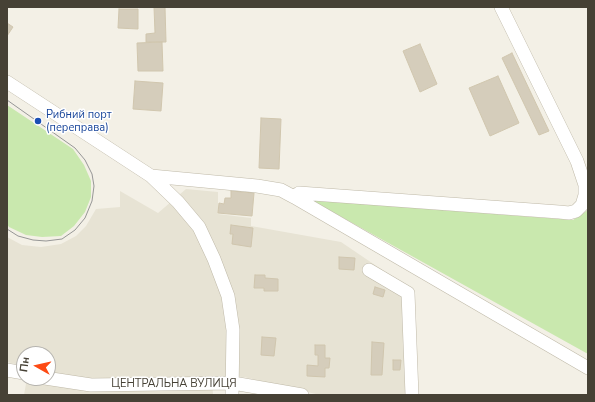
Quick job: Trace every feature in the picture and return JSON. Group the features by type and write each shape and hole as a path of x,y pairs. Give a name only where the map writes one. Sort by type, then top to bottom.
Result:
{"street":[{"path":"294,197 299,192 569,213 576,211 582,206 585,195 584,185 577,161 501,7"},
{"path":"7,82 150,176 178,202 199,227 214,259 228,296 233,330 232,389"},
{"path":"150,176 257,186 281,190 588,368"},
{"path":"369,270 408,292 412,395"},
{"name":"ЦЕНТРАЛЬНА ВУЛИЦЯ","path":"56,380 91,385 232,389 302,395"}],"shaded area":[{"path":"186,189 218,192 218,214 251,218 251,226 341,242 403,284 407,395 320,395 244,377 212,376 213,395 24,395 26,386 56,386 56,346 16,346 16,364 7,362 7,237 22,245 41,247 61,244 76,236 86,226 96,209 120,207 120,191 158,213"}],"green space":[{"path":"7,105 73,149 84,165 91,181 91,197 85,212 74,226 61,236 42,237 26,235 9,227 7,224"},
{"path":"311,200 573,220 588,210 588,354"}],"building":[{"path":"154,7 165,7 166,42 146,42 146,34 155,33"},
{"path":"119,9 138,9 138,29 118,28"},
{"path":"7,23 13,27 7,36"},
{"path":"162,42 163,71 138,71 137,43"},
{"path":"420,44 437,84 420,92 403,51"},
{"path":"512,53 549,131 539,135 502,58"},
{"path":"498,76 519,123 490,136 469,88"},
{"path":"135,81 163,83 161,111 133,109"},
{"path":"261,118 281,119 279,169 259,168"},
{"path":"231,191 254,193 252,216 218,213 219,203 224,204 225,198 231,198"},
{"path":"231,225 253,228 251,247 232,244 233,234 230,234"},
{"path":"339,257 355,258 354,270 339,269"},
{"path":"255,275 265,275 265,278 278,279 278,291 264,291 264,288 254,288"},
{"path":"375,287 385,290 383,297 373,294"},
{"path":"262,337 276,338 274,356 261,355"},
{"path":"372,342 384,343 382,375 371,375"},
{"path":"315,345 325,345 325,358 330,358 329,368 325,368 325,377 307,376 307,365 318,366 318,355 315,355"},
{"path":"393,360 401,360 400,370 393,370"}],"tram line":[{"path":"7,100 75,148 85,160 92,174 94,186 92,201 85,218 75,230 62,239 46,241 33,240 18,236 7,229"}],"place":[{"name":"Рибний порт (переправа)","path":"38,121"}]}
